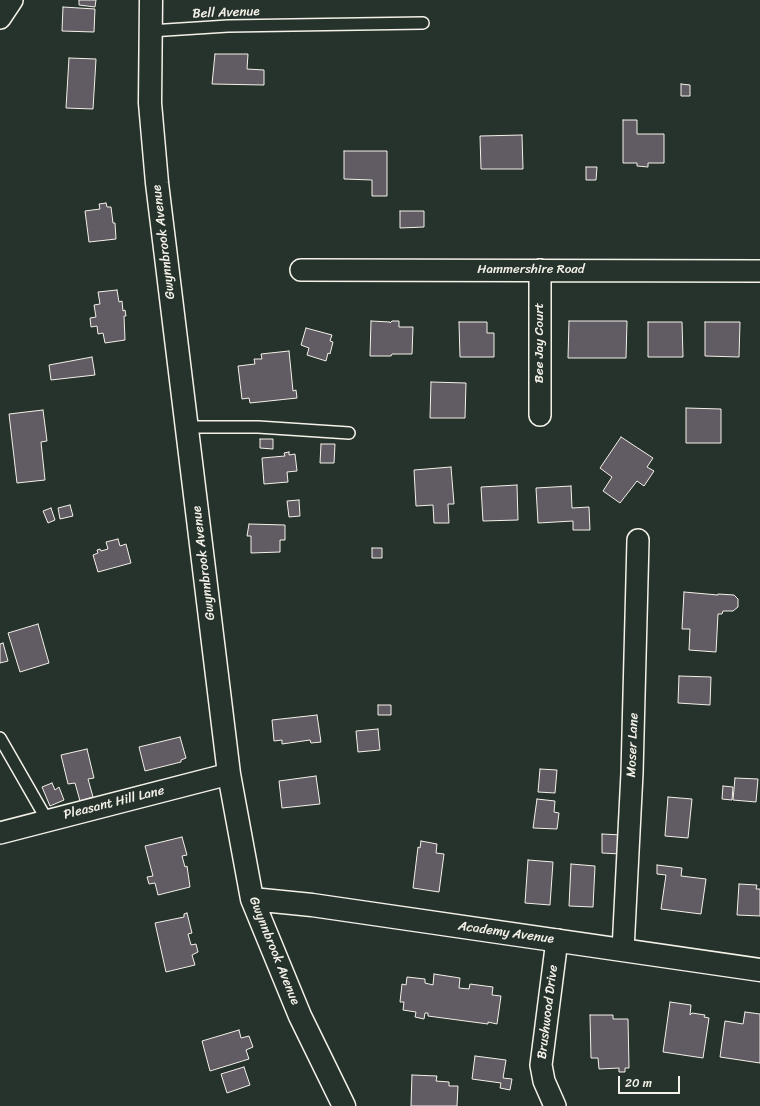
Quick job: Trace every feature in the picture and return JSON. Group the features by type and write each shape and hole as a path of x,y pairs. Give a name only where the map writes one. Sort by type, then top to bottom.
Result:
{"street":[{"path":"0,18 12,0"},
{"name":"Gwynnbrook Avenue","path":"152,0 150,31 150,103 157,183 229,774 252,899 300,1016 344,1106"},
{"name":"Hammershire Road","path":"301,270 760,271"},
{"name":"Bee Jay Court","path":"540,270 540,415"},
{"name":"Moser Lane","path":"623,950 632,773 638,540"},
{"name":"Pleasant Hill Lane","path":"0,833 229,774"},
{"name":"Academy Avenue","path":"252,899 312,905 760,970"},
{"name":"Brushwood Drive","path":"555,1106 544,1081 541,1065 557,940"}],"lane":[{"name":"Bell Avenue","path":"150,31 228,26 423,23"},
{"path":"187,427 258,427 349,433"},
{"path":"0,738 47,820"}],"building":[{"path":"79,0 96,0 95,7 79,5"},
{"path":"63,7 95,9 94,32 62,31"},
{"path":"215,54 248,54 247,69 264,70 264,85 212,84"},
{"path":"69,58 96,59 93,109 66,108"},
{"path":"681,84 690,85 690,96 681,96"},
{"path":"623,120 637,120 637,134 664,134 664,163 648,163 648,167 637,166 637,163 623,163"},
{"path":"522,135 523,169 481,169 480,136"},
{"path":"344,151 387,151 387,196 372,196 372,180 344,179"},
{"path":"586,167 597,167 596,180 586,180"},
{"path":"106,203 107,207 111,207 113,223 115,223 116,239 89,242 85,211 100,209 99,204"},
{"path":"400,211 424,211 424,227 400,228"},
{"path":"117,290 119,302 122,301 123,311 125,310 126,316 124,316 125,340 105,343 103,333 98,334 97,326 91,327 90,318 96,317 94,305 100,304 98,292"},
{"path":"371,321 390,323 392,321 399,321 399,327 413,327 412,354 370,356"},
{"path":"569,321 627,321 626,358 568,358"},
{"path":"459,322 487,322 487,333 494,333 494,357 460,357"},
{"path":"648,322 682,322 683,357 648,357"},
{"path":"705,322 740,322 739,357 705,356"},
{"path":"306,328 332,335 330,341 333,342 330,354 328,353 326,361 307,355 309,348 301,345"},
{"path":"289,351 293,391 296,390 297,398 250,403 249,398 242,399 238,366 255,364 254,359 262,359 261,354"},
{"path":"92,357 95,375 51,380 49,365"},
{"path":"431,382 466,383 465,418 430,418"},
{"path":"686,408 721,409 721,443 686,443"},
{"path":"43,410 47,441 41,442 45,480 17,483 9,414"},
{"path":"621,437 653,458 647,467 654,471 644,486 637,481 620,503 603,491 612,477 600,468"},
{"path":"260,439 273,439 273,449 260,448"},
{"path":"321,444 335,444 334,463 320,463"},
{"path":"289,452 289,455 295,454 297,471 287,472 288,482 264,484 262,458 285,456 284,453"},
{"path":"451,467 454,504 448,504 449,523 434,523 433,505 416,506 414,470"},
{"path":"517,485 518,520 483,521 481,487"},
{"path":"571,486 572,508 589,507 590,530 573,530 573,521 538,523 536,488"},
{"path":"299,500 300,516 289,517 287,501"},
{"path":"70,505 73,516 60,519 58,508"},
{"path":"51,508 55,520 48,523 43,511"},
{"path":"249,524 285,525 285,540 280,540 280,552 251,553 251,536 247,536"},
{"path":"118,539 120,546 126,544 131,563 98,572 93,555 98,553 97,550 100,549 101,551 108,549 106,542"},
{"path":"372,548 382,548 382,558 372,558"},
{"path":"684,592 734,595 738,599 738,607 733,611 723,611 722,614 718,614 716,652 689,650 690,629 682,629"},
{"path":"38,624 49,663 20,672 8,633"},
{"path":"3,643 8,661 0,663 0,644"},
{"path":"679,676 711,677 710,705 678,703"},
{"path":"378,705 391,705 391,715 378,715"},
{"path":"317,715 321,742 311,743 310,740 282,744 282,740 274,741 272,720"},
{"path":"378,729 380,750 358,752 356,731"},
{"path":"180,737 186,758 181,760 181,762 145,771 139,747"},
{"path":"87,749 94,778 88,779 93,797 80,801 75,783 68,784 61,755"},
{"path":"540,769 557,770 555,793 538,792"},
{"path":"316,776 320,804 282,808 279,781"},
{"path":"735,778 758,779 756,802 733,800"},
{"path":"52,783 55,790 59,787 64,800 50,806 42,787"},
{"path":"723,786 733,787 732,800 722,799"},
{"path":"668,797 692,799 688,838 665,836"},
{"path":"537,799 555,801 554,812 559,813 557,829 533,828"},
{"path":"602,834 622,835 621,854 602,853"},
{"path":"182,837 187,855 182,856 185,867 187,866 190,887 158,895 155,883 149,884 147,877 153,876 145,846"},
{"path":"421,841 437,844 436,853 444,854 439,892 413,888 418,847 420,848"},
{"path":"528,860 553,862 550,905 525,903"},
{"path":"571,864 595,866 593,907 569,906"},
{"path":"657,865 682,868 681,876 706,879 701,914 661,909 666,875 657,874"},
{"path":"739,884 757,885 756,889 760,889 760,916 737,915"},
{"path":"187,913 192,933 188,934 191,945 196,944 198,952 192,955 195,965 166,972 155,923 184,917 184,914"},
{"path":"434,974 460,978 459,988 469,989 470,984 493,987 492,995 501,996 497,1024 428,1016 428,1013 425,1013 424,1019 415,1017 416,1012 403,1010 404,1002 400,1002 402,984 406,985 407,977 425,979 425,983 433,985"},
{"path":"670,1002 691,1005 690,1015 692,1013 705,1015 704,1017 709,1018 703,1058 663,1052"},
{"path":"745,1012 760,1014 760,1063 720,1057 725,1021 743,1024"},
{"path":"590,1015 613,1015 613,1019 628,1019 629,1068 625,1068 625,1072 619,1072 619,1068 599,1069 598,1058 591,1058"},
{"path":"239,1030 241,1038 249,1036 253,1047 246,1050 249,1059 210,1071 202,1041"},
{"path":"475,1056 506,1060 503,1078 512,1079 510,1090 500,1088 501,1083 472,1079"},
{"path":"244,1067 250,1085 227,1093 221,1074"},
{"path":"412,1075 437,1076 436,1081 449,1082 449,1086 458,1086 457,1106 411,1106"}]}
